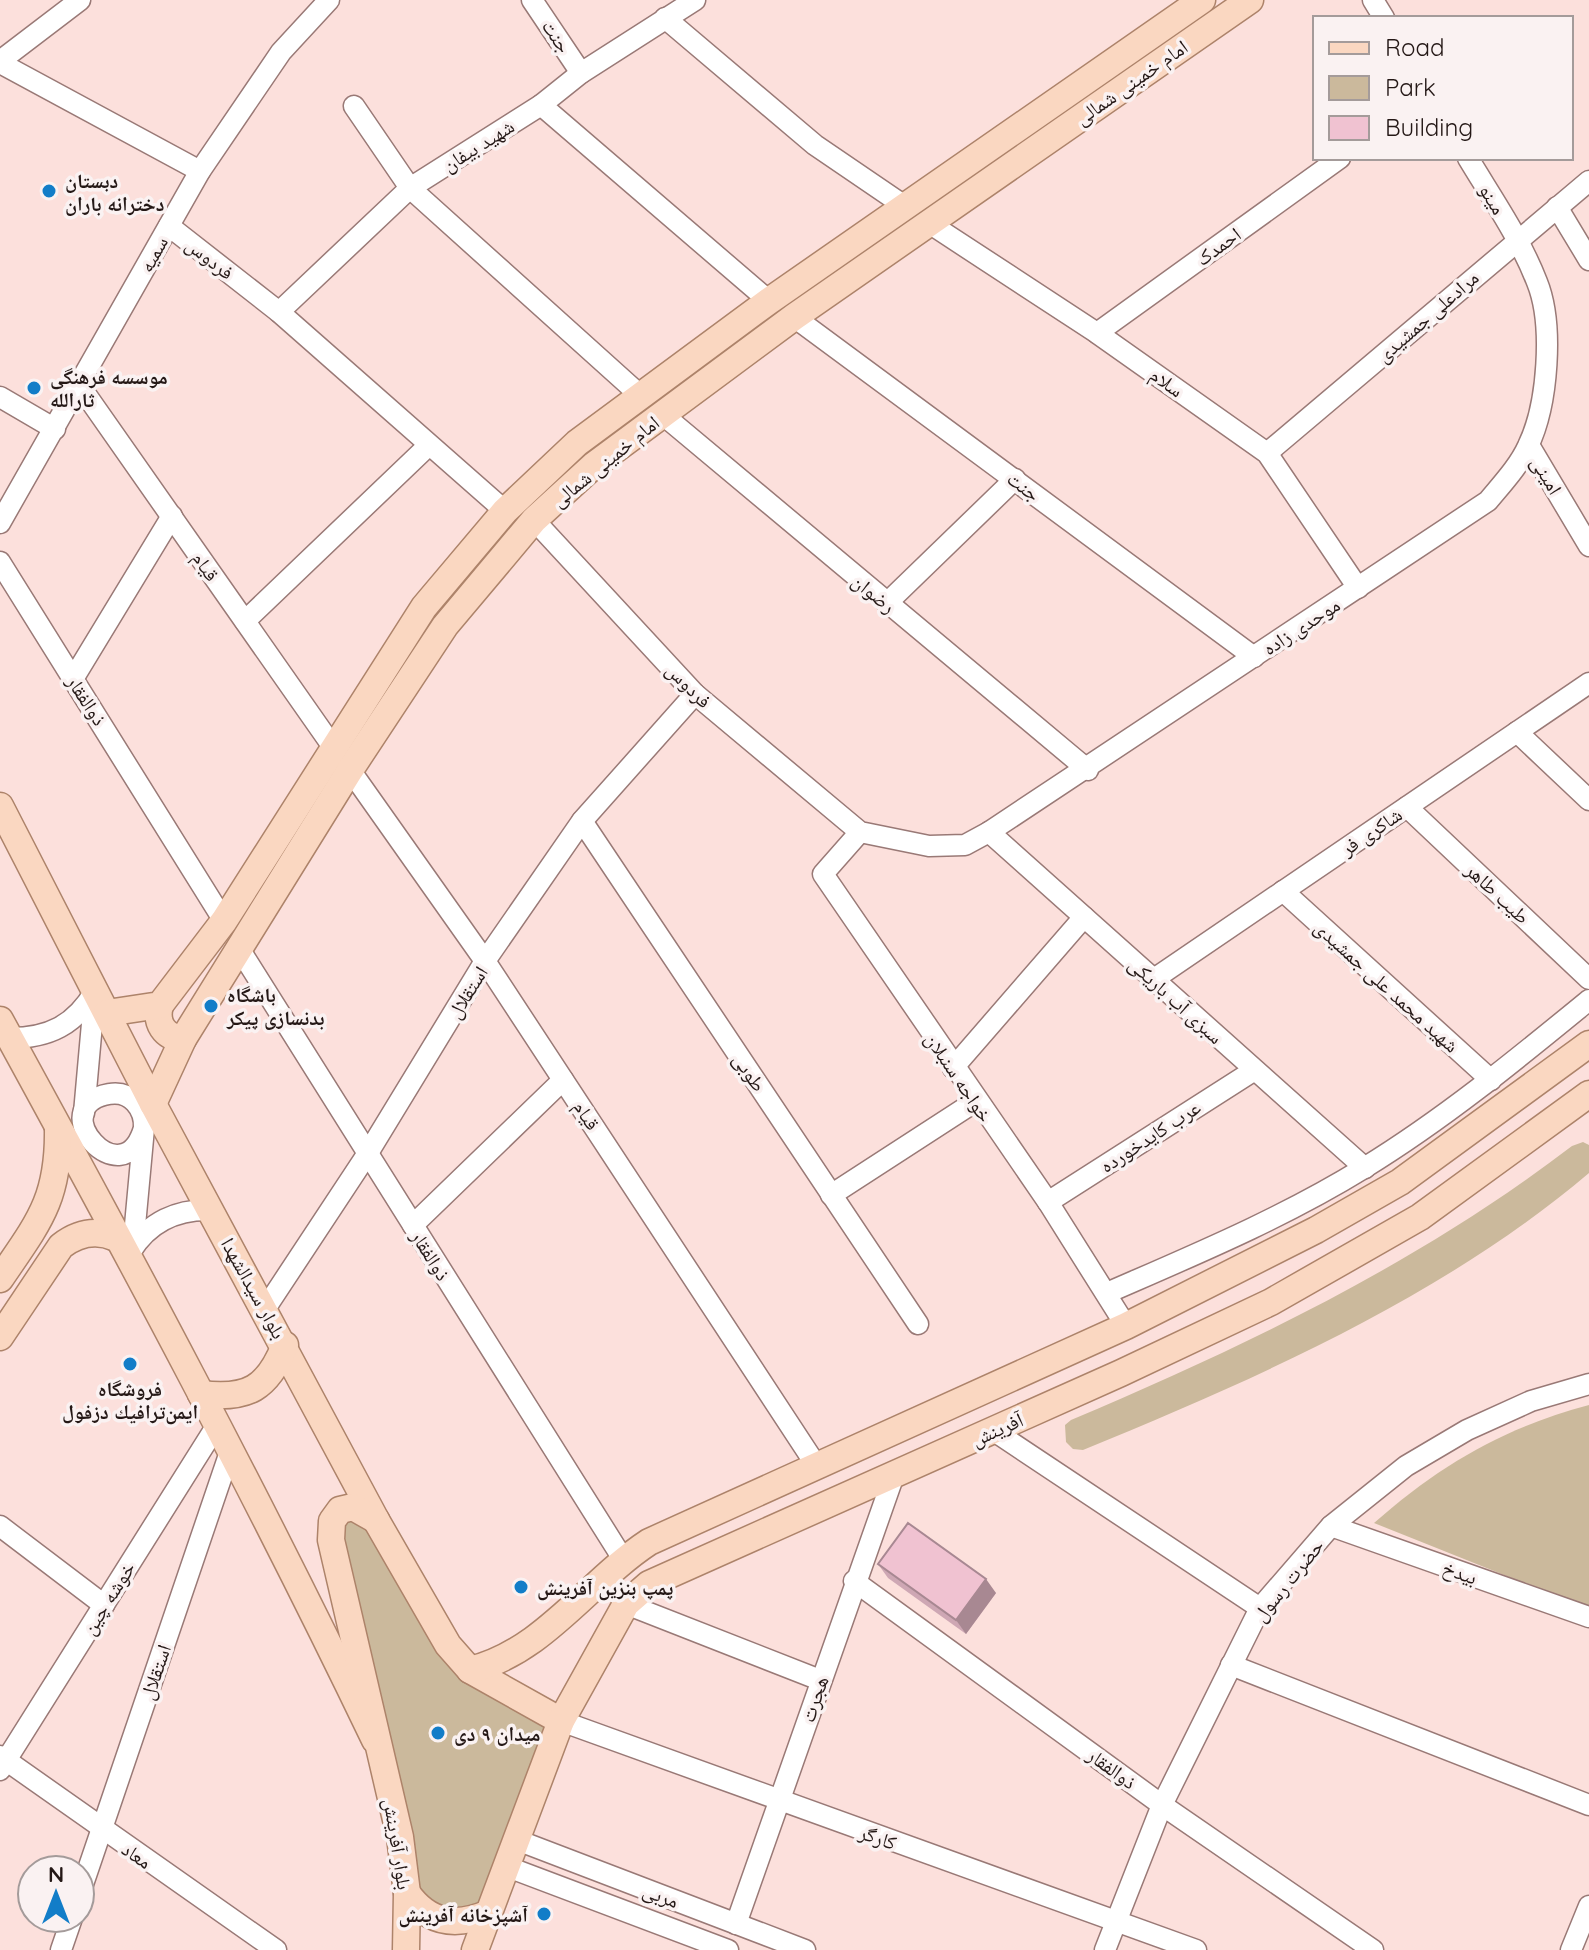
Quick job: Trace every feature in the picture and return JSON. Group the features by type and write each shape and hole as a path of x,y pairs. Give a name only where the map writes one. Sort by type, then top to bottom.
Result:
{"main road":[{"name":"امام خمینی شمالی","path":"160,1005 224,921 424,607 505,511 577,443 769,301 1202,0"},
{"name":"امام خمینی شمالی","path":"149,1116 183,1039 350,770 445,626 534,520 593,466 794,317 1250,0"},
{"name":"بلوار سیدالشهدا","path":"0,806 11,843 101,1001 149,1116 211,1210 376,1520 448,1645 470,1670 561,1721"},
{"path":"101,1001 160,1005 162,1029 175,1038 183,1039"},
{"path":"5,1029 125,1247 305,1593 375,1740"},
{"name":"آفرینش","path":"470,1670 492,1665 524,1647 623,1559 649,1542 1126,1326 1316,1230 1400,1182 1480,1127 1589,1044"},
{"name":"آفرینش","path":"513,1852 561,1721 626,1604 649,1584 994,1431 1271,1302 1365,1250 1474,1181 1587,1099"},
{"path":"0,1279 43,1215 56,1176 58,1125"},
{"path":"0,1337 67,1234 59,1218 43,1215"},
{"path":"61,1246 75,1236 92,1233 125,1247"},
{"path":"201,1394 229,1397 255,1389 275,1370 285,1345"},
{"path":"375,1740 331,1540 332,1521 340,1510 353,1507 376,1520"},
{"path":"693,1522 710,1555"},
{"name":"بلوار آفرینش","path":"375,1740 400,1837 407,1893 406,1950"},
{"path":"475,1950 513,1852"},
{"path":"407,1893 419,1909 445,1921 458,1922 489,1913"}],"street":[{"path":"80,0 0,62 200,171"},
{"name":"سمیه","path":"0,523 200,171 281,52 329,0"},
{"name":"جنت","path":"532,0 581,73"},
{"name":"شهید بیفان","path":"279,312 410,188 541,105 581,73 695,0"},
{"path":"665,18 815,145 906,207"},
{"path":"541,105 769,301"},
{"path":"354,106 410,188 641,396"},
{"name":"احمدک","path":"1097,333 1337,160"},
{"name":"مینو","path":"1469,160 1517,239"},
{"name":"مرادعلی جمشیدی","path":"1267,453 1589,181"},
{"path":"1557,207 1589,260"},
{"name":"سلام","path":"929,223 1097,333 1267,453 1358,588"},
{"name":"فردوس","path":"169,226 279,312 505,511"},
{"name":"موحدی زاده","path":"860,832 929,846 965,845 1088,770 1488,501 1529,445 1542,393 1548,329 1538,284 1517,239"},
{"name":"جنت","path":"794,317 1254,657"},
{"name":"قیام","path":"80,386 333,747"},
{"path":"0,397 55,429"},
{"name":"رضوان","path":"662,414 1088,770"},
{"name":"امینی","path":"1529,445 1589,546"},
{"path":"245,621 428,446"},
{"path":"887,603 1015,479"},
{"path":"73,679 172,516"},
{"name":"فردوس","path":"534,520 695,694 860,832"},
{"name":"ذوالفقار","path":"0,562 224,921"},
{"name":"شاکری فر","path":"1154,979 1589,683"},
{"name":"استقلال","path":"265,1309 368,1153 485,961 582,821 695,694"},
{"path":"1517,732 1589,800"},
{"name":"قیام","path":"350,770 485,961 816,1465"},
{"name":"طیب طاهر","path":"1407,807 1589,979"},
{"name":"طوبی","path":"582,821 918,1324"},
{"name":"خواجه سنبلان","path":"860,832 823,874 953,1068 1048,1202 1126,1326"},
{"name":"سبزی آب باریکی","path":"989,832 1365,1168"},
{"name":"شهید محمد علی جمشیدی","path":"1283,891 1491,1080"},
{"path":"953,1068 1084,917"},
{"name":"ذوالفقار","path":"240,950 623,1559"},
{"path":"1107,1293 1239,1235 1365,1168 1491,1080 1589,1000"},
{"path":"5,1029 51,1033 101,1001"},
{"path":"101,1001 84,1116 86,1136 91,1145 109,1154 128,1150 136,1145 149,1116"},
{"name":"عرب کایدخورده","path":"1048,1202 1253,1071"},
{"path":"413,1225 563,1080"},
{"path":"84,1116 96,1099 116,1093 135,1101 149,1116"},
{"path":"831,1195 976,1101"},
{"path":"125,1247 149,1116"},
{"path":"125,1247 173,1215 211,1210"},
{"name":"حضرت رسول","path":"1105,1950 1162,1805 1260,1608 1331,1526 1406,1466 1467,1430 1531,1401 1589,1384"},
{"name":"خوشه چین","path":"2,1762 217,1425"},
{"path":"994,1431 1260,1608"},
{"name":"استقلال","path":"93,1854 230,1452"},
{"name":"هجرت","path":"736,1924 854,1581 894,1475"},
{"path":"0,1526 104,1605"},
{"name":"بیدخ","path":"1331,1526 1589,1617"},
{"name":"ذوالفقار","path":"854,1581 1162,1805 1373,1950"},
{"path":"626,1604 820,1680"},
{"path":"1231,1665 1589,1805"},
{"name":"کارگر","path":"561,1721 1196,1950"},
{"name":"معاد","path":"2,1762 276,1950"},
{"name":"مربی","path":"513,1852 736,1924 805,1950"},
{"name":"مربی","path":"513,1852 728,1950"},
{"path":"1571,1950 1589,1906"}],"green space":[{"path":"1583,1142 1589,1145 1589,1173 1532,1218 1411,1296 1347,1331 1216,1394 1083,1450 1073,1449 1066,1442 1065,1425 1071,1420 1202,1362 1330,1299 1454,1228 1572,1146"},
{"path":"1589,1405 1589,1609 1374,1523 1423,1483 1474,1451 1528,1425"},
{"path":"344,1518 366,1518 427,1628 550,1725 483,1901 466,1909 443,1907 420,1894 339,1525"}],"building":[{"path":"908,1523 986,1579 956,1620 878,1564"}],"place":[{"name":"دبستان دخترانه باران","path":"49,191"},
{"name":"موسسه فرهنگی ثارالله","path":"34,388"},
{"name":"باشگاه بدنسازی پیکر","path":"211,1006"},
{"name":"فروشگاه ايمن‌ترافيك دزفول","path":"130,1364"},
{"name":"پمپ بنزین آفرینش","path":"521,1587"},
{"name":"میدان ۹ دی","path":"438,1733"},
{"name":"آشپزخانه آفرینش","path":"544,1914"}]}
